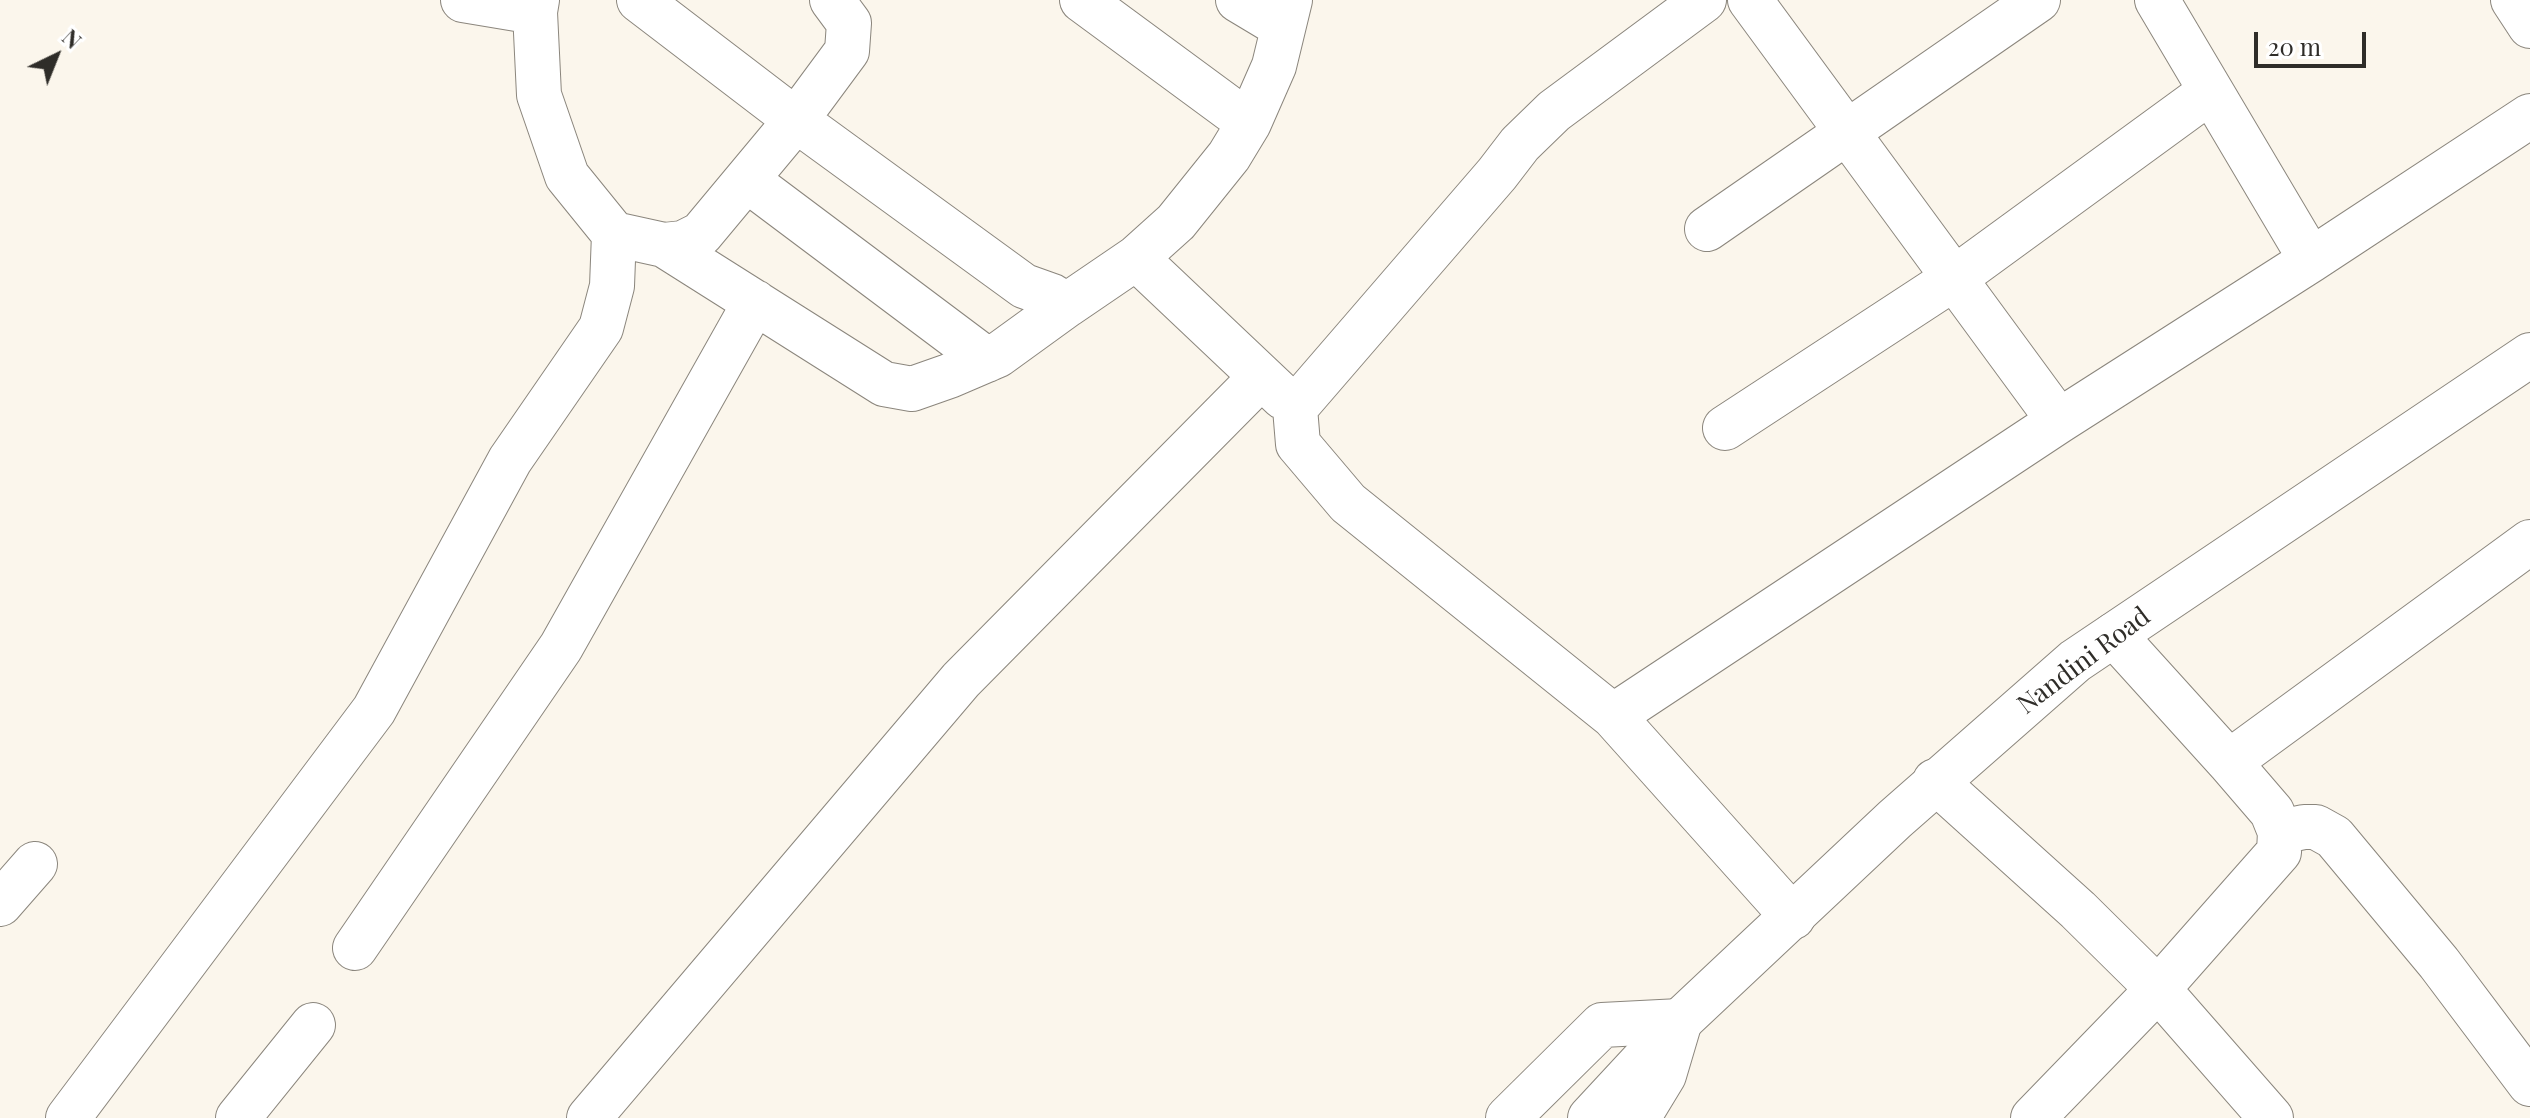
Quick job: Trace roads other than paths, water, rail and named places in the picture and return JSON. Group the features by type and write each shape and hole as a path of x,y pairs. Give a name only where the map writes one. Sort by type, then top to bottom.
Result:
{"street":[{"path":"463,0 536,6 539,95 567,176 614,234 664,245 683,243 701,234 796,120 847,51 849,23 832,0"},
{"path":"639,0 796,120 1024,286 1067,305"},
{"path":"1082,0 1249,123"},
{"path":"664,245 884,384 912,389 987,360 1136,258 1176,222 1204,189 1249,123 1274,66 1287,14 1238,0"},
{"path":"1295,408 1520,144 1554,111 1704,0"},
{"path":"1750,0 2059,421"},
{"path":"1707,229 2038,0"},
{"path":"2157,0 2311,260"},
{"path":"2513,0 2530,26"},
{"path":"1725,428 1956,277 2211,91"},
{"path":"1613,716 2059,421 2530,116"},
{"path":"747,180 987,360"},
{"path":"68,1118 374,710 510,460 601,328 612,286 614,234"},
{"path":"1136,258 1295,408 1298,444 1348,503 1613,716 1793,917"},
{"path":"355,948 561,647 755,302"},
{"name":"Nandini Road","path":"1590,1118 1680,1021 1935,781 2075,661 2530,355"},
{"path":"589,1118 961,680 1261,377"},
{"path":"2229,762 2530,542"},
{"path":"2033,1118 2158,989 2279,852 2280,832 2272,812 2114,635"},
{"path":"1935,781 2078,910 2158,989 2271,1118"},
{"path":"2280,832 2316,827 2334,837 2439,963 2530,1084"},
{"path":"0,904 35,864"},
{"path":"1508,1118 1602,1025 1680,1021 1664,1075 1638,1118"},
{"path":"238,1118 313,1025"}]}
